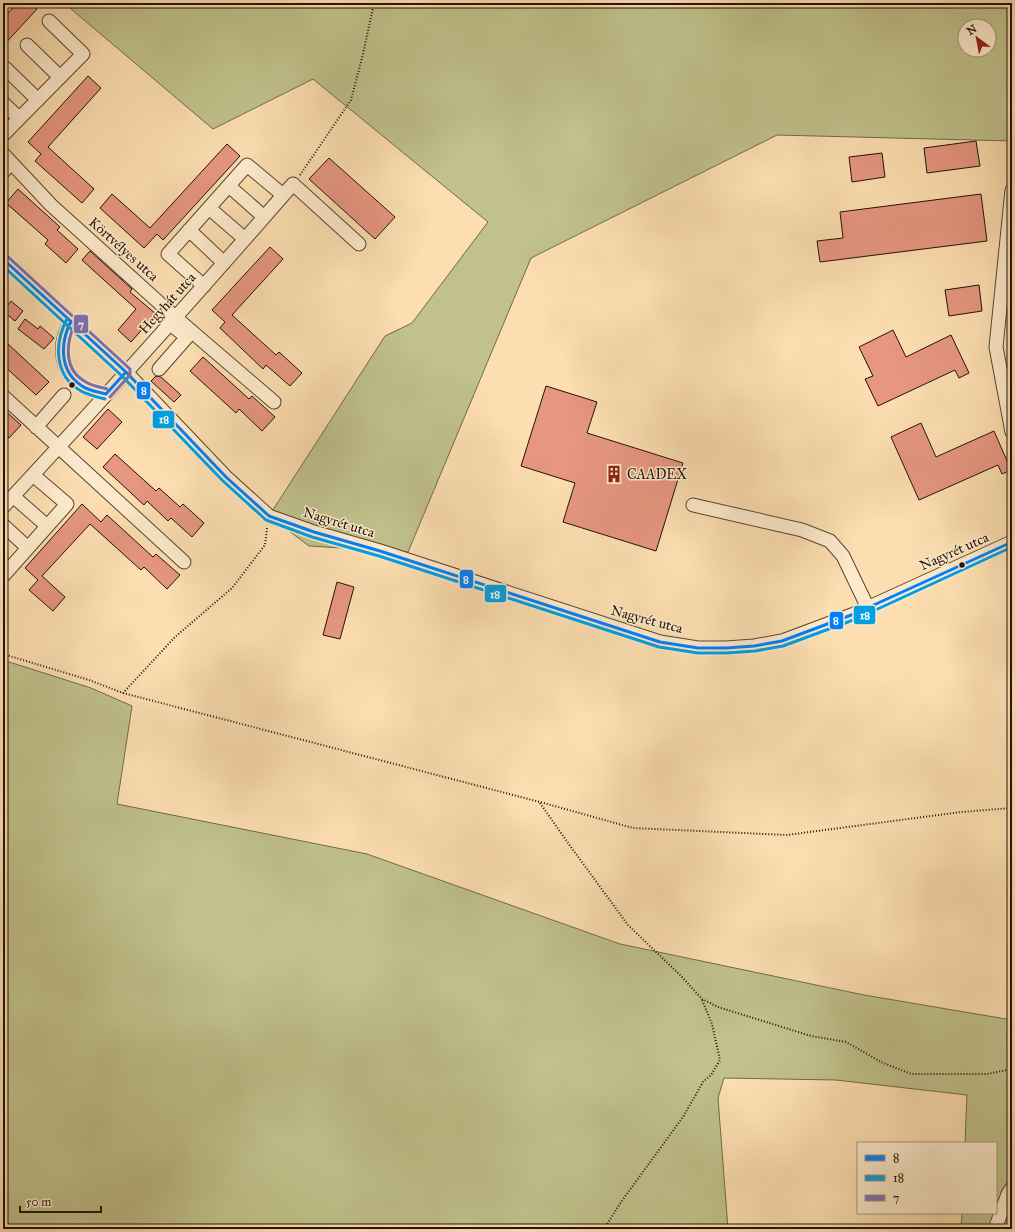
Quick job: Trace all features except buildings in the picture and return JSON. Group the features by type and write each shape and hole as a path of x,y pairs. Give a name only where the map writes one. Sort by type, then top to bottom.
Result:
{"street":[{"path":"3,134 83,54 49,21"},
{"path":"26,45 60,77"},
{"path":"5,68 38,100"},
{"path":"3,103 19,118"},
{"name":"Körtvélyes utca","path":"6,163 173,321 274,402"},
{"path":"204,286 168,254 247,164 283,195"},
{"name":"Hegyhát utca","path":"3,506 59,447 173,321 294,184"},
{"path":"294,184 359,244"},
{"path":"229,186 264,217"},
{"path":"1012,190 996,346 1012,432"},
{"path":"209,208 245,240"},
{"path":"189,230 224,263"},
{"path":"3,259 126,372 226,476 270,516"},
{"path":"71,321 65,330 62,351 63,362 72,376 82,386 106,394"},
{"path":"159,369 187,337 173,321"},
{"path":"36,427 64,395"},
{"path":"3,396 184,562"},
{"path":"3,574 4,575 67,504 33,474"},
{"path":"13,496 47,526"},
{"path":"692,505 802,530 830,541 844,556 868,608"},
{"name":"Nagyrét utca","path":"270,516 314,532 380,551 660,642 698,648 754,646 782,641 868,608 1012,542"},
{"path":"3,525 28,548"},
{"path":"995,1229 1008,1194 1012,1188"}],"path":[{"path":"294,184 351,100 374,3"},
{"path":"123,693 175,638 232,588 264,545 265,534 270,516"},
{"path":"3,654 90,680 123,693 540,802 633,828 787,835 961,812 1012,808"},
{"path":"540,802 628,925 681,976 702,999 712,1024 720,1060 712,1075 703,1082 683,1117 621,1202 604,1229"},
{"path":"702,999 718,1007 811,1036 846,1042 881,1062 911,1074 987,1074 1012,1069"}],"green space":[{"path":"64,3 1012,3 1012,141 777,135 531,258 408,552 309,546 269,516 385,336 412,323 488,222 313,79 213,129"},
{"path":"3,660 91,688 132,706 117,804 367,854 620,944 864,995 1012,1020 1012,1229 961,1229 962,1214 997,1214 997,1142 965,1142 967,1095 836,1080 724,1078 718,1098 728,1229 3,1229"}],"transit line":[{"name":"7","path":"6,255 130,369 130,375 110,397"},
{"name":"8","path":"3,259 126,372 226,477 269,516 314,532 380,551 660,642 698,648 726,648 754,646 782,641 854,614 1012,542"},
{"name":"18","path":"3,266 122,376 222,480 266,520 312,537 379,556 659,647 698,653 726,653 755,651 783,646 856,619 1012,547"},
{"name":"18","path":"67,319 60,338 59,358 61,368 72,385 90,395 105,399"},
{"name":"8","path":"71,321 65,338 64,356 69,373 74,380 88,389 106,394 126,372"},
{"name":"7","path":"75,323 68,347 68,356 73,371 88,383 107,389"}],"place":[{"name":"CAADEX","path":"614,474"}]}
